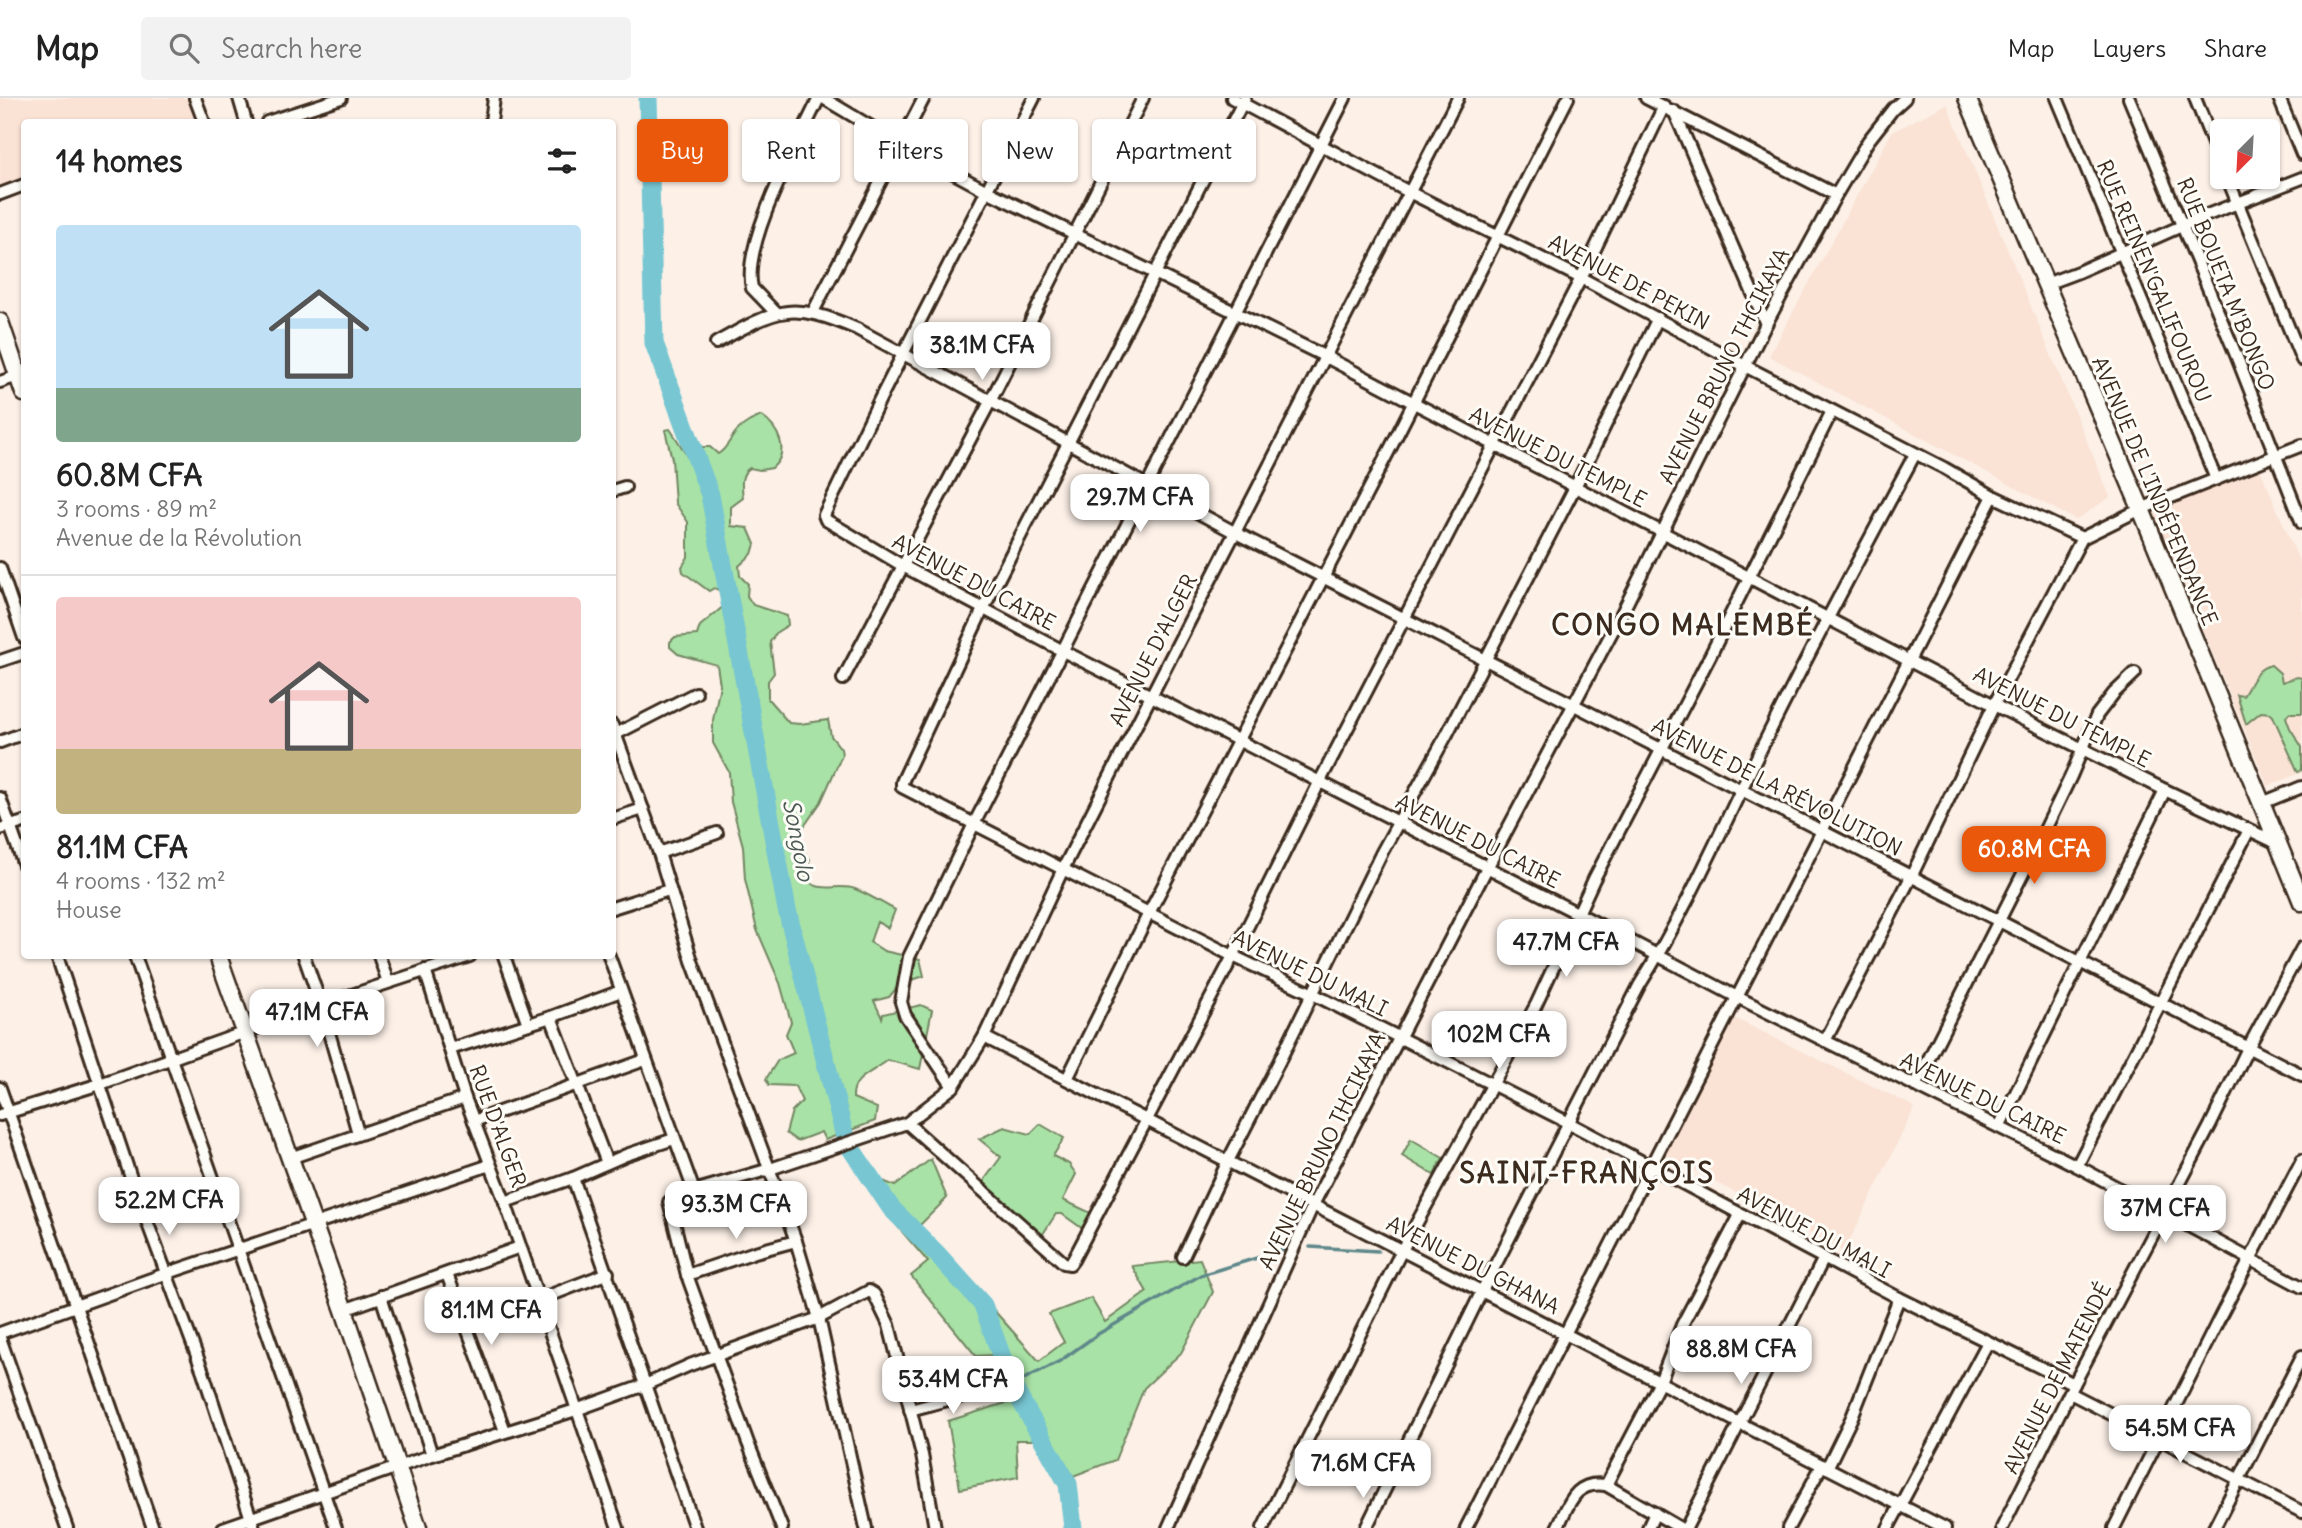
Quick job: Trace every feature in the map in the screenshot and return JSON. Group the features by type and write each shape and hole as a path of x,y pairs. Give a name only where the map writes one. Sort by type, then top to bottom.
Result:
{"street":[{"path":"195,98 201,119"},
{"path":"239,98 245,119"},
{"path":"276,119 341,98"},
{"path":"491,119 494,98"},
{"path":"776,313 752,288 751,266 767,207 821,98"},
{"name":"AVENUE DU TEMPLE","path":"821,98 857,119"},
{"path":"913,119 924,98"},
{"path":"905,354 1034,98"},
{"path":"843,679 991,400 1143,98"},
{"path":"953,1087 905,1016 901,1002 909,957 974,824 1345,98"},
{"name":"AVENUE D'ALGER","path":"984,1037 1063,869 1150,696 1458,98"},
{"path":"1067,1079 1149,913 1568,98"},
{"path":"1646,98 1836,195"},
{"name":"AVENUE BRUNO THCIKAYA","path":"1168,1528 1313,1205 1621,615 1766,324 1868,141 1905,98"},
{"name":"AVENUE DE L'INDÉPENDANCE","path":"1967,98 2141,509 2302,902"},
{"name":"RUE REINEN'GALIFOUROU","path":"2057,98 2216,479"},
{"name":"RUE BOUETA M'BONGO","path":"2129,98 2236,355 2302,523"},
{"path":"2195,98 2210,136"},
{"path":"2279,98 2302,154"},
{"path":"983,609 1070,443 1240,100"},
{"name":"AVENUE DE PEKIN","path":"1240,100 1321,145 1658,318 1993,496 2082,538"},
{"path":"907,1123 1067,1264 1078,1253 1233,956 1403,618 1669,109"},
{"path":"1669,109 1766,324"},
{"path":"2046,284 2302,178"},
{"name":"AVENUE DU TEMPLE","path":"968,181 1324,356 1994,705 2279,844"},
{"path":"716,344 776,313 796,310 813,312 880,182"},
{"path":"0,194 21,186"},
{"path":"2232,189 2302,360"},
{"name":"AVENUE DE LA RÉVOLUTION","path":"813,312 857,329 1234,533 2302,1075"},
{"path":"1184,1257 1228,1161 1382,852 1400,823 1575,487 1658,318"},
{"path":"0,322 21,374 0,382"},
{"name":"AVENUE DU CAIRE","path":"905,354 824,514 826,520 903,566 1063,651 1320,780 1737,997 2077,1166 2302,1287"},
{"path":"1263,1528 1402,1250 1536,1005 1660,749 1832,411"},
{"path":"1825,1041 1911,877 1994,705 2082,538 2141,509 2302,445"},
{"path":"1366,1528 1482,1292 1639,986 1659,955 1828,618 1915,454"},
{"path":"616,490 625,487"},
{"path":"1466,1528 1993,496"},
{"path":"0,568 21,629"},
{"name":"AVENUE DU MALI","path":"983,609 902,787 1569,1123 1740,1215 1988,1342 2160,1437 2302,1511"},
{"path":"0,661 21,654"},
{"path":"1915,1086 2105,704 2135,673"},
{"path":"616,731 696,693"},
{"path":"0,742 21,734"},
{"path":"616,737 659,853 705,995 796,1241 819,1318 866,1528"},
{"path":"2262,803 2302,788"},
{"path":"1999,1127 2165,790"},
{"path":"0,798 5,828 21,859"},
{"path":"616,818 643,809"},
{"path":"2077,1166 2249,830"},
{"path":"659,853 717,833"},
{"path":"616,907 669,890"},
{"name":"AVENUE DE MATENDÉ","path":"2002,1528 2072,1388 2302,948"},
{"path":"58,959 252,1523"},
{"path":"136,959 336,1528"},
{"path":"219,959 314,1224 418,1528"},
{"path":"305,959 358,1133"},
{"path":"380,959 388,982"},
{"path":"5,1114 171,1060 454,959"},
{"path":"506,959 528,1024"},
{"path":"610,959 694,1191"},
{"name":"RUE D'ALGER","path":"425,970 465,1098 505,1202 674,1139"},
{"path":"450,1049 551,1017 621,991"},
{"path":"551,1017 607,1163"},
{"path":"782,1528 687,1275 669,1202 694,1191 770,1169 907,1123 953,1087 984,1037"},
{"name":"AVENUE DU GHANA","path":"984,1037 1945,1528"},
{"path":"474,1121 645,1059"},
{"path":"0,1088 5,1114 153,1528"},
{"path":"290,1158 465,1098"},
{"path":"2114,1528 2302,1160"},
{"path":"67,1528 0,1335 165,1274 490,1165"},
{"path":"573,1178 695,1528"},
{"path":"505,1202 618,1528"},
{"path":"1605,1485 1660,1382 1682,1325 1740,1215"},
{"path":"687,1275 796,1241"},
{"path":"344,1310 520,1247"},
{"path":"1686,1528 1824,1258"},
{"path":"538,1300 608,1273"},
{"path":"447,1274 505,1432"},
{"path":"223,1528 252,1523 323,1493 645,1385 717,1355 819,1318 869,1291 874,1294 889,1325 922,1455 935,1528"},
{"path":"381,1296 432,1455"},
{"path":"1788,1528 1852,1417 1899,1298"},
{"path":"1888,1528 1988,1342"},
{"path":"2217,1526 2302,1356"},
{"path":"910,1410 1003,1382"},
{"path":"1557,1528 1574,1495 1583,1486 1593,1483 1605,1485 1680,1528"},
{"path":"1648,1528 1655,1513"}],"shaded area":[{"path":"0,98 189,98 196,117 190,119 21,119 21,178 0,186"},
{"path":"1947,104 2110,497 2076,520 1769,356 1892,132"},
{"path":"2260,469 2302,568 2302,772 2268,786 2154,512"},
{"path":"1730,1016 1915,1107 1844,1252 1661,1152"}],"green space":[{"path":"761,416 777,433 781,455 772,468 750,468 746,471 742,481 743,498 731,507 731,526 748,528 755,544 752,554 739,566 740,576 748,584 747,596 753,605 787,616 788,625 777,632 770,642 774,673 768,681 768,699 789,723 828,720 831,736 841,749 842,755 821,802 798,835 799,846 810,859 805,874 814,885 855,889 895,910 888,928 877,922 870,942 884,951 920,959 924,976 900,984 889,997 874,1001 882,1018 883,1014 921,1005 932,1010 920,1069 888,1060 864,1076 856,1085 853,1098 877,1108 875,1121 825,1140 821,1132 797,1141 786,1133 792,1111 802,1101 795,1086 769,1085 766,1079 778,1060 794,1053 786,1034 791,1022 780,983 757,930 745,879 743,846 731,802 729,772 713,743 713,720 720,685 717,665 678,654 670,647 670,642 675,637 697,635 700,626 725,605 725,600 719,590 714,588 709,591 683,572 682,567 688,557 688,522 675,503 672,459 665,430 670,429 695,473 709,508 716,562 726,589 746,716 754,741 765,829 773,857 781,917 794,951 805,995 811,986 801,956 780,863 770,809 770,785 756,739 756,721 725,570 714,501 706,471 690,447 710,447 718,454 739,429"},
{"path":"2271,665 2280,673 2282,682 2302,678 2302,713 2289,713 2286,717 2302,747 2302,770 2298,772 2273,716 2261,712 2246,724 2237,695 2243,696 2257,673"},
{"path":"1040,1124 1064,1138 1053,1156 1069,1164 1076,1174 1063,1200 1091,1213 1083,1229 1062,1214 1056,1214 1039,1240 985,1189 985,1179 1001,1157 979,1139 1004,1127 1030,1134"},
{"path":"1411,1139 1443,1158 1434,1175 1402,1156"},
{"path":"858,1154 878,1179 895,1186 931,1159 947,1198 919,1226 1039,1361 1064,1342 1049,1314 1091,1298 1105,1322 1147,1292 1132,1266 1200,1259 1213,1292 1181,1353 1144,1388 1115,1460 1073,1476 1051,1440 1016,1440 1018,1477 960,1489 948,1421 1012,1401 994,1355 976,1356 911,1276 928,1262 898,1227 851,1157"}],"waterway":[{"name":"Songolo","path":"648,98 654,343 710,495 787,910 846,1141 891,1208 983,1305 1012,1385 1068,1484 1073,1528"},
{"path":"1310,1247 1378,1251"},
{"path":"1012,1385 1060,1361 1098,1334 1201,1275 1283,1250"}],"district":[{"name":"CONGO MALEMBÉ","path":"1683,625"},
{"name":"SAINT-FRANÇOIS","path":"1587,1173"}]}
